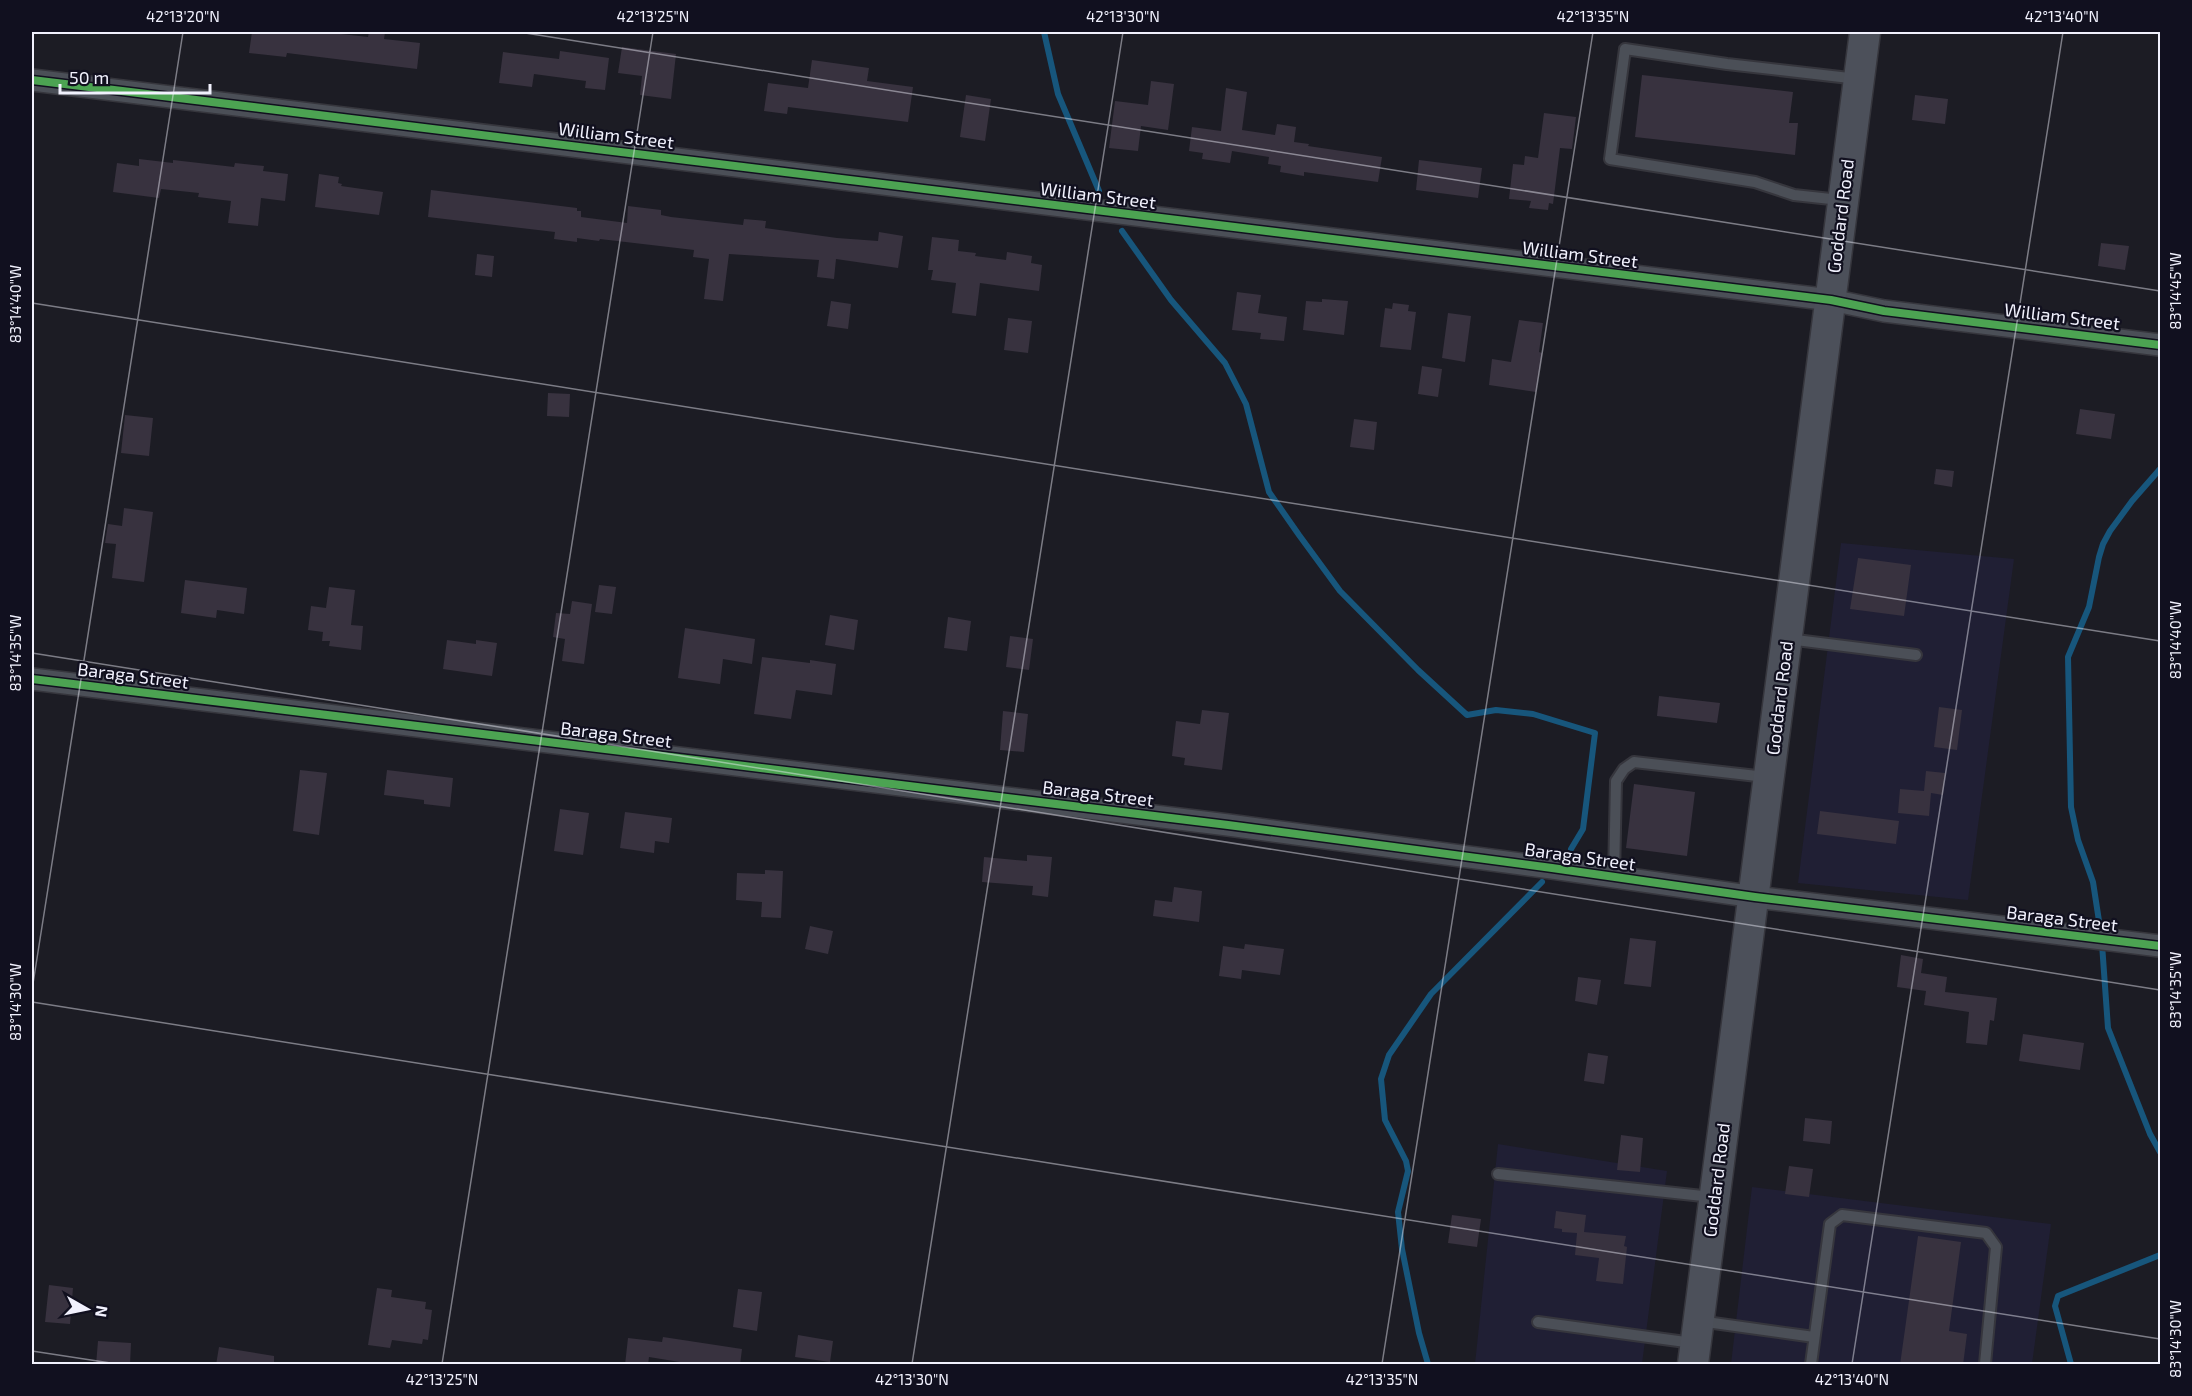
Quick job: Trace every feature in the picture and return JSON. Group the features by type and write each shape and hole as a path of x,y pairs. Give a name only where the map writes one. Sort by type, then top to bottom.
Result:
{"main road":[{"name":"Goddard Road","path":"1696,1343 1865,32"}],"street":[{"name":"William Street","path":"32,80 1831,300 1884,311 2160,345"},
{"name":"Baraga Street","path":"32,679 1204,822 1755,897 2160,946"}],"lane":[{"path":"1843,200 1794,195 1755,182 1610,159 1625,49 1727,64 1858,79"},
{"path":"1788,639 1916,655"},
{"path":"1614,877 1616,781 1624,769 1634,762 1770,777"},
{"path":"1498,1174 1715,1197"},
{"path":"1811,1365 1830,1224 1842,1215 1986,1233 1996,1247 1985,1365"},
{"path":"1538,1322 1696,1343 1814,1337"}],"shaded area":[{"path":"1841,543 2014,559 1968,900 1798,883"},
{"path":"1498,1144 1667,1171 1642,1364 1475,1364"},
{"path":"1752,1187 2051,1224 2032,1364 1731,1364"}],"building":[{"path":"252,32 324,32 368,37 369,32 385,32 384,39 420,43 417,69 287,53 286,57 249,53"},
{"path":"622,47 676,54 671,99 640,95 642,76 618,73"},
{"path":"560,51 609,58 605,90 585,88 586,81 534,74 532,87 499,83 503,52 559,59"},
{"path":"812,60 869,68 867,81 913,87 908,122 788,107 787,114 764,111 768,83 808,88"},
{"path":"1642,75 1793,92 1789,123 1798,123 1795,155 1635,137"},
{"path":"1151,81 1174,84 1168,130 1141,126 1138,151 1109,148 1115,101 1148,105"},
{"path":"1226,88 1247,92 1242,130 1275,135 1277,124 1296,127 1294,142 1382,157 1378,182 1304,172 1304,176 1280,172 1281,166 1268,164 1269,157 1232,151 1230,163 1202,159 1203,153 1189,151 1192,127 1221,131"},
{"path":"966,95 991,99 985,141 960,137"},
{"path":"1915,95 1948,99 1945,124 1912,120"},
{"path":"1544,113 1576,117 1572,149 1560,148 1553,204 1549,203 1548,210 1529,208 1531,201 1509,199 1513,164 1524,165 1525,156 1538,158"},
{"path":"139,159 173,163 173,160 234,167 235,163 264,166 263,171 288,174 285,201 261,198 258,226 228,223 231,201 198,197 199,193 161,189 159,198 113,192 117,163 139,166"},
{"path":"1419,160 1482,168 1478,198 1416,190"},
{"path":"319,174 339,177 338,183 342,184 341,186 383,192 379,215 315,207"},
{"path":"431,190 577,208 577,211 581,211 581,217 627,223 628,206 661,210 661,215 671,217 743,225 744,219 766,221 765,228 837,238 878,241 879,232 903,236 898,268 836,259 834,279 817,277 819,260 729,254 723,301 704,299 709,259 693,257 694,250 600,239 599,241 577,238 577,242 554,239 555,232 428,217"},
{"path":"932,237 959,240 958,251 976,253 975,256 1006,260 1007,252 1032,256 1031,263 1042,265 1039,291 980,283 976,316 952,313 956,283 931,280 933,270 928,270"},
{"path":"2101,243 2129,246 2125,270 2098,266"},
{"path":"477,254 494,256 492,277 475,275"},
{"path":"1237,292 1261,295 1258,313 1287,317 1284,341 1260,339 1261,333 1232,330"},
{"path":"1322,299 1348,301 1344,335 1303,330 1306,301 1322,302"},
{"path":"831,301 851,304 848,329 827,326"},
{"path":"1393,303 1409,305 1408,311 1416,312 1411,350 1380,347 1385,308 1392,309"},
{"path":"1448,313 1471,316 1465,362 1442,358"},
{"path":"1008,318 1032,321 1028,353 1004,350"},
{"path":"1519,320 1543,323 1539,352 1542,353 1536,392 1489,385 1492,359 1511,362"},
{"path":"1422,366 1442,369 1438,397 1418,394"},
{"path":"548,393 570,394 569,417 547,416"},
{"path":"2080,409 2115,414 2111,439 2076,434"},
{"path":"125,415 153,418 149,456 121,453"},
{"path":"1354,419 1377,422 1374,450 1350,447"},
{"path":"1936,469 1954,471 1952,487 1934,484"},
{"path":"124,508 153,512 144,582 112,578 116,544 105,543 108,524 122,526"},
{"path":"1858,558 1911,565 1904,616 1850,609"},
{"path":"185,580 247,588 244,614 217,610 216,618 181,613"},
{"path":"599,585 616,587 612,614 595,612"},
{"path":"329,587 355,590 351,625 363,626 361,650 329,646 330,641 322,641 323,632 308,630 311,606 326,608"},
{"path":"572,601 592,604 584,664 562,661 565,639 553,637 556,613 570,614"},
{"path":"830,615 858,620 854,650 825,645"},
{"path":"948,617 971,621 967,651 944,648"},
{"path":"685,628 755,639 752,664 723,659 720,684 678,678"},
{"path":"1010,636 1033,639 1029,670 1006,667"},
{"path":"447,640 476,644 476,640 497,643 492,676 443,669"},
{"path":"762,657 836,664 832,695 796,690 791,719 754,714"},
{"path":"1659,696 1720,703 1717,723 1657,716"},
{"path":"1939,707 1962,710 1957,750 1934,747"},
{"path":"1202,710 1229,713 1222,770 1184,765 1185,758 1172,756 1176,721 1200,724"},
{"path":"1003,711 1028,714 1024,752 1000,750"},
{"path":"300,770 327,773 319,835 293,831"},
{"path":"387,770 453,778 450,807 424,804 424,800 384,795"},
{"path":"1926,771 1945,773 1943,795 1931,793 1929,816 1898,813 1900,789 1924,791"},
{"path":"1634,784 1695,792 1687,856 1626,848"},
{"path":"560,809 589,813 583,855 554,851"},
{"path":"1820,811 1899,821 1896,844 1817,834"},
{"path":"625,812 672,818 669,843 655,841 654,853 620,848"},
{"path":"1027,855 1052,857 1048,897 1032,895 1033,886 982,882 984,857 1027,861"},
{"path":"765,870 783,871 781,918 761,917 762,902 736,900 737,873 765,874"},
{"path":"1174,887 1202,891 1199,922 1153,916 1155,900 1172,902"},
{"path":"810,926 833,931 828,954 805,949"},
{"path":"1630,938 1656,941 1651,987 1624,984"},
{"path":"1245,944 1284,949 1280,975 1242,970 1241,979 1219,976 1223,946 1244,949"},
{"path":"1901,955 1923,959 1921,973 1947,977 1945,992 1997,998 1994,1021 1990,1020 1987,1045 1966,1043 1969,1012 1924,1005 1926,991 1897,987"},
{"path":"1578,977 1601,980 1597,1005 1575,1001"},
{"path":"2023,1034 2084,1043 2080,1070 2019,1061"},
{"path":"1588,1053 1608,1056 1604,1084 1584,1081"},
{"path":"1805,1118 1832,1121 1830,1144 1803,1141"},
{"path":"1621,1135 1643,1138 1640,1172 1617,1170"},
{"path":"1789,1166 1813,1169 1809,1197 1785,1194"},
{"path":"1556,1211 1586,1215 1584,1232 1626,1236 1623,1284 1596,1281 1599,1258 1575,1255 1577,1233 1562,1232 1562,1229 1554,1228"},
{"path":"1452,1215 1481,1219 1477,1247 1448,1243"},
{"path":"1918,1236 1961,1242 1949,1331 1967,1334 1963,1365 1900,1365"},
{"path":"49,1285 73,1288 70,1324 45,1322"},
{"path":"377,1288 392,1290 391,1297 426,1302 425,1309 432,1310 428,1340 423,1339 422,1344 392,1340 390,1348 368,1345"},
{"path":"738,1289 762,1292 757,1331 733,1327"},
{"path":"798,1335 833,1341 830,1362 795,1357"},
{"path":"663,1337 742,1349 740,1365 698,1365 649,1357 648,1365 625,1365 628,1338 662,1342"},
{"path":"98,1341 131,1343 130,1365 96,1365"},
{"path":"219,1347 274,1356 274,1365 216,1365"}],"waterway":[{"path":"1044,32 1058,94 1099,191"},
{"path":"1122,231 1171,300 1225,363 1246,404 1269,492 1340,591 1418,670 1467,715 1496,710 1533,714 1595,733 1583,829 1571,849"},
{"path":"2101,934 2093,882 2078,840 2071,807 2068,657 2089,607 2103,544 2132,501 2160,469"},
{"path":"1428,1364 1419,1333 1402,1249 1398,1212 1408,1171 1406,1161 1385,1120 1381,1079 1389,1055 1431,994 1542,882"},
{"path":"2102,944 2108,1028 2150,1134 2160,1152"},
{"path":"2071,1364 2055,1306 2058,1296 2160,1255"}],"cycle path":[{"path":"32,80 1831,300 1884,311 2160,345"},
{"path":"32,679 1228,825 1755,897 2160,946"}]}
